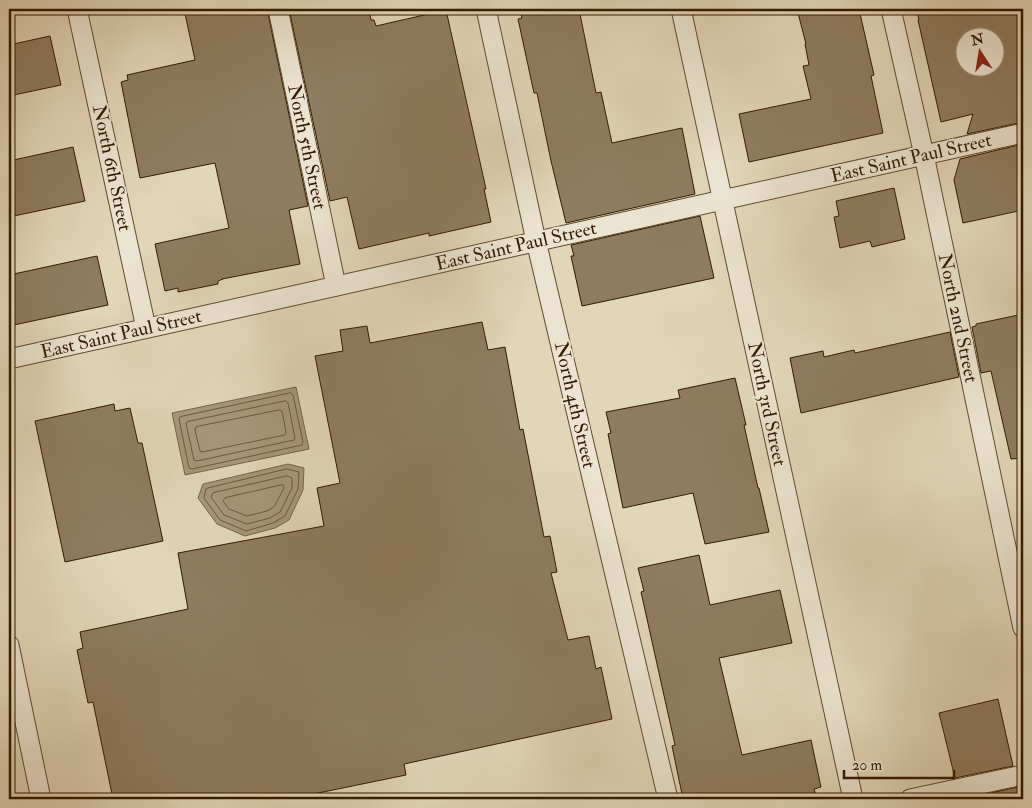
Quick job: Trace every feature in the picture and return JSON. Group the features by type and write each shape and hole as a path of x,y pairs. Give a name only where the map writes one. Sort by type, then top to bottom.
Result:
{"lane":[{"name":"North 6th Street","path":"78,9 146,328"},
{"name":"North 5th Street","path":"278,9 336,286"},
{"name":"North 4th Street","path":"486,9 536,242 668,799"},
{"name":"North 3rd Street","path":"681,9 853,799"},
{"name":"North 2nd Street","path":"891,9 924,155 1023,628"},
{"name":"East Saint Paul Street","path":"9,359 1023,133"},
{"path":"9,645 41,799"},
{"path":"910,799 1023,775"}],"water":[{"path":"296,387 309,449 185,475 172,413"},
{"path":"288,464 304,468 303,490 289,520 275,528 245,536 217,524 198,498 203,484"}],"building":[{"path":"184,9 267,9 308,206 289,210 300,264 222,279 218,281 218,284 178,292 178,288 165,291 155,244 229,228 215,163 140,178 121,82 128,80 127,75 195,60"},
{"path":"289,9 369,9 371,20 374,20 376,26 446,10 486,189 484,189 491,222 429,236 429,233 359,249 347,197 330,201"},
{"path":"520,9 579,9 596,93 601,92 612,143 682,128 695,194 566,223 537,93 534,93 518,19 522,18"},
{"path":"797,9 859,9 874,75 871,76 883,133 749,162 739,114 811,99 803,66 809,65 806,44"},
{"path":"916,9 1023,9 1023,122 967,134 973,114 941,122"},
{"path":"50,36 61,85 9,96 9,45"},
{"path":"1023,144 1023,210 963,223 954,180 960,159"},
{"path":"73,147 85,201 9,217 9,161"},
{"path":"894,188 905,239 872,247 870,241 840,248 834,217 839,216 836,201"},
{"path":"700,216 714,278 582,306 571,256 574,256 571,245"},
{"path":"97,256 108,305 9,326 9,275"},
{"path":"1023,314 1023,458 1011,459 991,371 981,373 972,327 976,326 976,324"},
{"path":"482,322 488,350 505,347 520,430 523,429 544,537 550,536 557,572 551,573 568,640 589,636 596,669 601,667 612,719 404,764 406,775 289,799 113,799 93,702 88,703 77,650 83,648 80,632 188,609 178,553 324,526 317,488 340,483 315,356 343,351 340,330 367,326 370,343"},
{"path":"950,332 959,377 801,413 790,358 823,351 824,357 854,350 855,353"},
{"path":"735,378 769,532 705,544 693,493 623,508 608,434 611,433 606,412 680,398 678,390"},
{"path":"114,404 115,411 130,408 138,443 142,443 163,541 65,562 35,421"},
{"path":"699,555 710,605 780,590 792,643 719,658 742,755 811,740 821,787 814,789 816,795 794,799 683,799 672,746 675,745 641,592 644,591 638,568"},
{"path":"998,699 1013,766 955,778 939,713"},
{"path":"1018,787 1021,799 963,799"}]}
